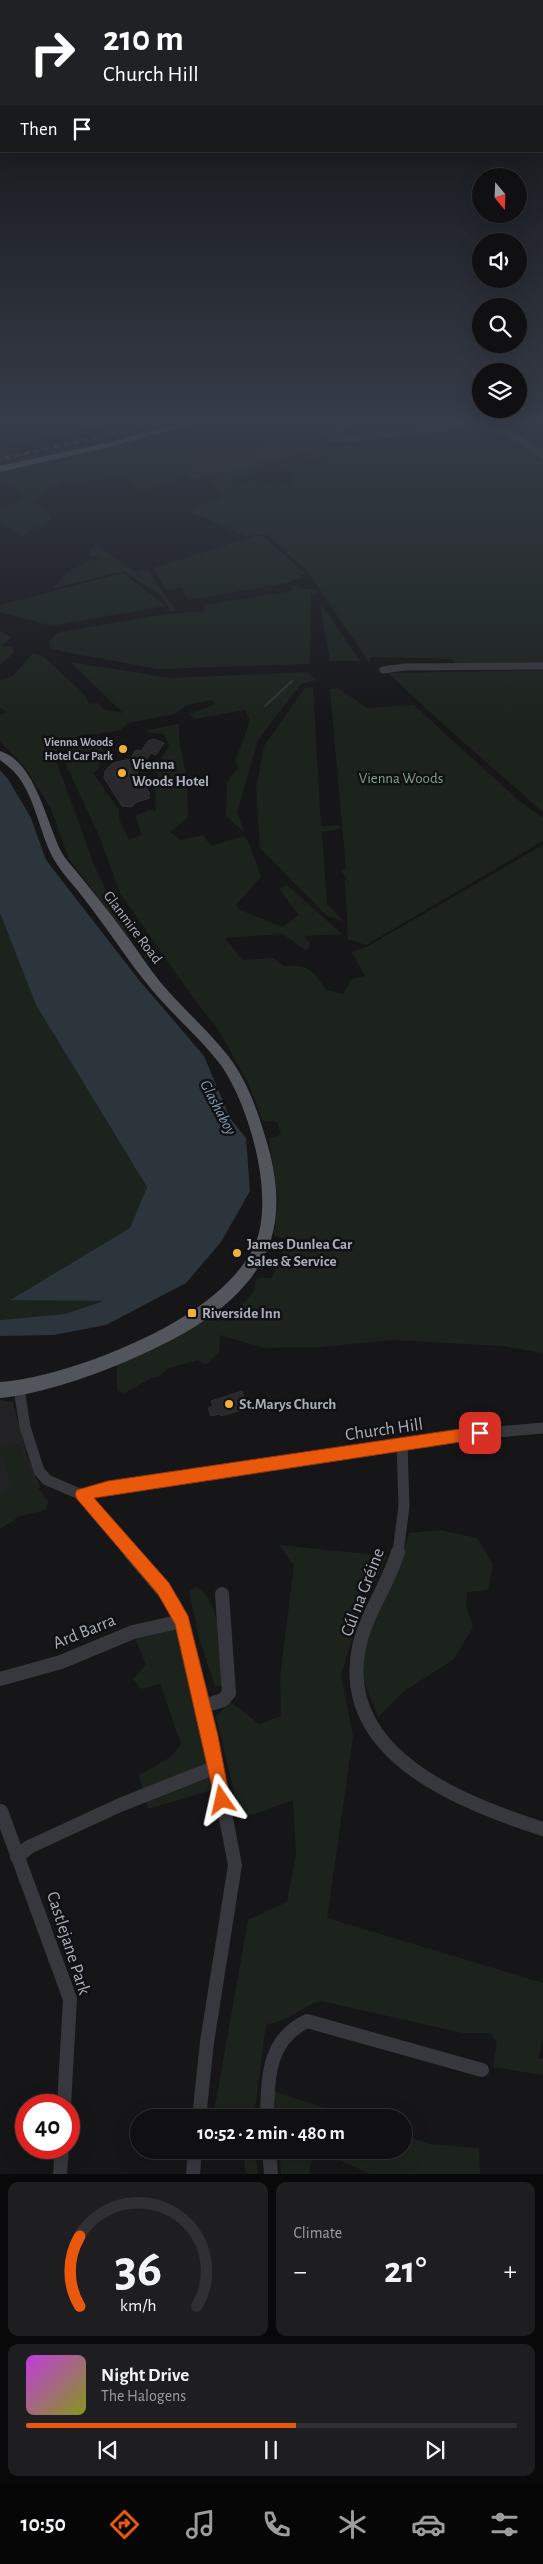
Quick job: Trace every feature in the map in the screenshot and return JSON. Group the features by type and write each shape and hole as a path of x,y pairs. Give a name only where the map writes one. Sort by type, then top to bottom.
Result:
{"main road":[{"name":"Glanmire Road","path":"0,754 22,773 57,854 119,934 156,986 225,1061 252,1114 264,1158 270,1204 268,1228 262,1248 239,1282 213,1307 131,1352 19,1390 0,1390"}],"street":[{"path":"383,670 405,667 543,666"},
{"path":"19,1390 25,1427 39,1471 47,1480 82,1494 163,1588 182,1621 204,1706 235,1865 207,2042 200,2109"},
{"name":"Church Hill","path":"82,1494 108,1488 488,1432 543,1428"},
{"name":"Cúl na Gréine","path":"402,1445 399,1548 392,1571 364,1632 359,1651 360,1696 374,1731 392,1754 405,1764 449,1794 471,1804 543,1829"},
{"path":"204,1706 223,1700 230,1693 222,1594"},
{"name":"Ard Barra","path":"0,1679 33,1668 61,1662 134,1632 182,1621"},
{"path":"17,1857 29,1848 120,1805 216,1767"},
{"name":"Castlejane Park","path":"2,1811 17,1857 70,1999 65,2094"},
{"path":"268,2109 272,2060 284,2033 295,2025 306,2021 482,2070"},
{"path":"60,2174 61,2159"},
{"path":"193,2174 194,2159"},
{"path":"270,2159 272,2174"}],"shaded area":[{"path":"0,1400 13,1402 27,1456 40,1487 0,1505"}],"green space":[{"path":"2,523 44,523 22,536"},
{"path":"216,523 543,523 543,665 456,666 452,659 371,657 370,664 307,571 267,535 245,536"},
{"path":"256,536 263,536 305,574 300,575 302,578 291,580 292,582 188,600 182,588 166,590 153,568"},
{"path":"95,544 135,572 147,569 176,611 170,611 162,596 123,571 52,589 70,570 85,564 88,560 98,561 96,556 88,556"},
{"path":"123,573 166,606 51,626 0,612 0,605"},
{"path":"299,585 301,589 316,589 317,592 311,594 310,664 158,669 60,651 51,648 49,642 56,633 166,614 204,611 204,605 293,591 292,586"},
{"path":"320,606 325,609 360,661 330,661"},
{"path":"0,631 11,637 2,646 12,647 14,653 0,665"},
{"path":"33,653 44,657 85,695 89,704 98,703 103,709 123,713 70,662 170,678 307,672 317,680 301,684 258,740 237,812 245,833 226,816 227,782 239,767 235,762 250,720 245,710 194,719 190,714 215,704 212,700 187,705 175,714 128,723 120,730 85,734 59,745 55,757 94,865 130,939 69,859 51,809 24,766 0,742 0,715 7,712 0,708 0,680 13,676"},
{"path":"543,670 543,812 388,673"},
{"name":"Vienna Woods","path":"313,687 321,826 339,825 340,829 322,832 327,904 345,922 326,915 260,848 256,788 264,746 305,688"},
{"name":"Vienna Woods","path":"338,688 367,708 414,705 518,800 543,818 543,841 366,945 348,939 345,878 351,884 341,871 346,869 330,689"},
{"path":"179,724 179,739 187,780 188,817 170,832 181,840 203,835 211,846 244,836 249,843 261,877 236,905 240,910 282,927 299,915 279,889 287,885 342,934 304,936 311,944 306,951 283,934 225,938 242,960 273,958 284,966 304,967 313,973 326,990 343,994 352,979 365,976 352,952 370,945 543,845 543,1353 502,1346 393,1340 319,1347 264,1348 220,1335 219,1352 206,1365 198,1360 169,1368 160,1376 151,1378 125,1393 117,1391 117,1366 216,1314 229,1320 253,1293 257,1278 272,1278 287,1239 274,1236 278,1200 269,1139 281,1134 277,1122 263,1121 250,1087 220,1032 192,996 120,893 100,838 62,756 77,743 98,742 105,753 100,756 99,768 93,773 119,810 119,819 129,840 141,835 136,816 148,810 156,811 155,786 159,775 154,771 169,745 164,734 148,733 147,730"},
{"path":"0,913 36,1005 147,1187 130,1228 11,1299 106,1301 65,1314 0,1320"},
{"path":"9,1444 19,1444 35,1484 48,1501 46,1510 20,1516 0,1529 0,1495 13,1487 0,1452 0,1449"},
{"path":"440,1530 477,1538 493,1565 488,1590 467,1592 466,1605 473,1627 454,1659 403,1692 378,1717 363,1679 364,1647 397,1572 409,1533"},
{"path":"279,1545 387,1556 371,1591 365,1596 341,1675 353,1736 327,1918 543,1983 543,2039 538,2058 543,2059 543,2075 493,2067 497,2043 490,2033 463,2033 321,2001 281,2021 266,2024 255,2109 215,2109 248,1920 287,1902 296,1853 293,1800 241,1819 216,1717 230,1702 259,1724 281,1716 280,1678 294,1565"},
{"path":"196,1587 204,1593 210,1602 218,1626 225,1676 222,1685 215,1687 199,1637 189,1591"},
{"path":"169,1617 186,1654 193,1677 204,1724 215,1789 148,1809 139,1775 171,1757 181,1744 160,1684 141,1689 133,1679 146,1665 131,1628"},
{"path":"274,2091 327,2109 275,2109"},
{"path":"412,2138 430,2144 479,2148 480,2174 370,2174 338,2159 412,2159"},
{"path":"244,2159 256,2159 258,2174 246,2174"},
{"path":"280,2159 312,2159 309,2174 281,2174"}],"water":[{"name":"Glashaboy","path":"0,770 8,779 31,818 46,860 139,980 204,1056 230,1118 246,1138 250,1191 221,1242 186,1283 106,1325 54,1335 0,1336 0,1320 65,1314 104,1301 10,1300 130,1228 147,1187 36,1005 0,913"}],"building":[{"name":"Vienna Woods Hotel","path":"153,739 164,743 156,755 151,753 137,773 150,794 148,795 150,798 135,803 132,807 122,806 104,778 105,771 113,763 130,759 136,750 141,751 148,741"},
{"name":"St.Marys Church","path":"242,1391 248,1408 221,1416 220,1414 211,1416 208,1408 213,1406 211,1401"}],"waterway":[{"path":"265,706 292,681"}],"place":[{"name":"Vienna Woods Hotel Car Park","path":"123,749"},
{"name":"Vienna Woods Hotel","path":"122,773"},
{"name":"James Dunlea Car Sales & Service","path":"237,1253"},
{"name":"Riverside Inn","path":"192,1313"},
{"name":"St.Marys Church","path":"229,1404"}],"route":[{"path":"222,1800 204,1706 182,1621 174,1604 163,1588 82,1494 108,1488 152,1483 225,1470 480,1433"}]}
